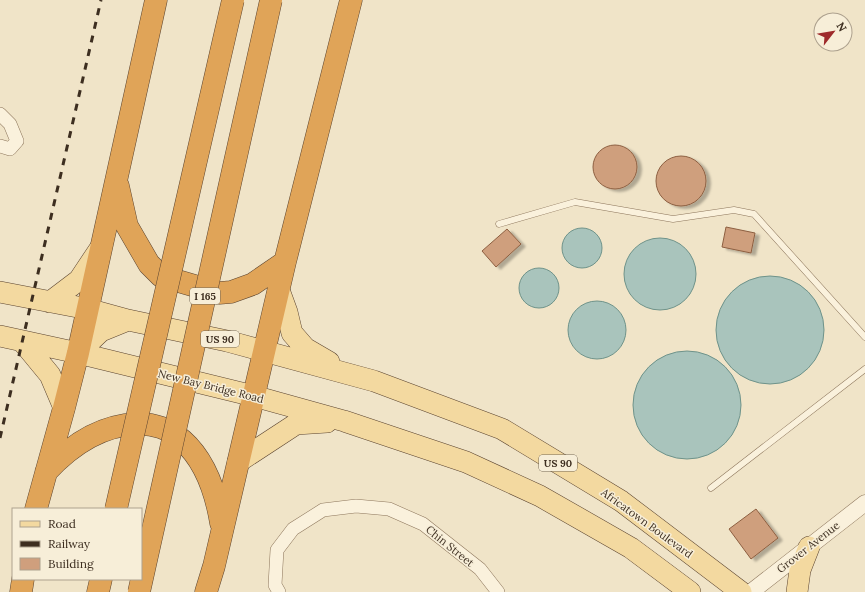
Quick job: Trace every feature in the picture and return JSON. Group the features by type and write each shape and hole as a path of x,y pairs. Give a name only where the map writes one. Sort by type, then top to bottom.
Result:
{"highway":[{"path":"36,508 78,353 156,0"},
{"path":"116,508 233,0"},
{"name":"I 165","path":"142,579 271,0"},
{"path":"206,592 214,566 285,262 351,0"},
{"path":"116,179 127,226 149,264 161,276 219,294 231,292 253,284 285,262"},
{"path":"45,474 68,451 95,433 106,428 146,423 161,427 181,439 193,452 206,472 212,485 222,528"},
{"path":"21,592 23,580"},
{"path":"98,592 100,580"},
{"name":"I 165","path":"139,592 142,580"}],"main road":[{"path":"50,302 79,280 102,247"},
{"path":"279,290 287,312 292,333 298,340 305,348 352,375"},
{"path":"0,292 88,309"},
{"name":"US 90","path":"88,309 128,320 227,341 352,375"},
{"path":"78,353 101,331 128,320"},
{"name":"New Bay Bridge Road","path":"0,336 78,353 254,396 344,421"},
{"path":"22,341 50,376 64,408"},
{"name":"Africatown Boulevard","path":"352,375 374,381 502,429 621,501 741,592"},
{"path":"238,462 296,424 344,421 466,462 540,496 631,548 690,592"},
{"path":"798,592 800,570 808,547"}],"street":[{"path":"0,114 10,124 17,141 10,150 0,146"},
{"name":"Grover Avenue","path":"751,592 865,503"},
{"name":"Chin Street","path":"277,589 277,550 293,528 323,510 356,506 389,509 423,524 480,570 498,592"}],"lane":[{"path":"499,224 575,202 673,219 734,210 754,214 865,337"},
{"path":"711,488 865,369"}],"water":[{"path":"582,228 590,230 596,234 600,240 602,248 600,256 596,262 590,266 582,268 574,266 568,262 564,256 562,248 564,240 568,234 574,230"},
{"path":"660,238 680,244 690,254 696,274 690,294 680,304 660,310 640,304 630,294 624,274 630,254 640,244"},
{"path":"539,268 547,270 553,274 557,280 559,288 557,296 553,302 547,306 539,308 531,306 525,302 521,296 519,288 521,280 525,274 531,270"},
{"path":"770,276 791,280 808,292 820,309 824,330 820,351 808,368 791,380 770,384 749,380 732,368 720,351 716,330 720,309 732,292 749,280"},
{"path":"591,301 603,301 618,309 626,324 626,336 618,351 603,359 591,359 576,351 568,336 568,324 576,309"},
{"path":"687,351 708,355 725,367 737,384 741,405 737,426 725,443 708,455 687,459 666,455 649,443 637,426 633,405 637,384 649,367 666,355"}],"building":[{"path":"615,145 627,149 633,155 637,167 633,179 627,185 615,189 603,185 597,179 593,167 597,155 603,149"},
{"path":"676,156 686,156 699,163 706,176 706,186 699,199 686,206 676,206 667,202 660,195 656,186 656,176 660,167 667,160"},
{"path":"726,227 755,233 751,253 722,247"},
{"path":"507,229 521,244 496,267 482,251"},
{"path":"756,509 778,538 751,559 729,529"}],"railway":[{"path":"0,438 101,0"}]}
